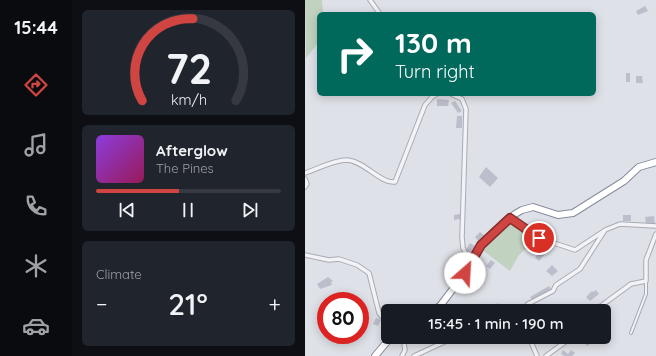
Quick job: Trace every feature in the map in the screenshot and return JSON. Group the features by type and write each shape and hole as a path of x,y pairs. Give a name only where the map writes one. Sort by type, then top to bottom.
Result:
{"highway":[{"path":"442,304 465,273 481,245 510,218 522,210 528,208 539,209 559,215 573,213 624,181 639,167 656,162"},
{"path":"375,356 385,344"}],"street":[{"path":"370,0 379,12"},
{"path":"305,173 334,162 348,160 359,164 388,181 395,182 425,105 434,96"},
{"path":"455,96 462,99 466,109 462,237 465,254 468,258 472,259"},
{"path":"305,179 307,184 305,187"},
{"path":"510,218 539,238 575,250 605,230 620,224 656,226"},
{"path":"528,304 553,291 556,285 580,269 605,230"},
{"path":"604,304 631,284 646,281 646,260 656,234"},
{"path":"305,255 329,260 339,259 369,273 379,313 381,316"},
{"path":"402,356 405,350 404,344"},
{"path":"414,356 440,344"},
{"path":"532,344 537,356"},
{"path":"546,356 562,344"}],"lane":[{"path":"631,333 646,294 646,281"}],"green space":[{"path":"305,0 322,0 323,12 317,12 317,44 306,58"},
{"path":"514,222 525,228 536,239 519,255 510,271 481,249"}],"building":[{"path":"645,6 648,11 638,15 636,11"},
{"path":"626,73 630,73 630,82 626,82"},
{"path":"636,76 642,76 643,83 636,83"},
{"path":"437,99 449,100 448,106 437,106"},
{"path":"455,101 462,111 458,113 451,103"},
{"path":"457,116 462,116 462,128 456,128"},
{"path":"486,167 498,178 490,187 479,177"},
{"path":"460,214 460,219 454,220 454,215"},
{"path":"623,215 631,215 631,221 623,221"},
{"path":"654,216 655,224 646,224 645,217"},
{"path":"480,232 484,235 478,241 475,237"},
{"path":"470,243 475,246 470,253 466,250"},
{"path":"540,247 546,253 539,261 535,258 538,254 536,252"},
{"path":"491,260 495,263 490,269 486,266"},
{"path":"552,265 558,271 552,276 546,271"},
{"path":"328,277 333,281 331,282 332,285 320,289 317,284"},
{"path":"474,285 478,289 474,292 470,288"},
{"path":"549,286 552,290 533,301 530,297"},
{"path":"596,290 599,294 590,301 586,297 592,291 593,292"},
{"path":"376,318 381,320 378,326 373,324"},
{"path":"563,350 568,354 571,350 575,353 572,356 564,356 561,354"}],"route":[{"path":"465,273 481,245 510,218 539,238"}]}
